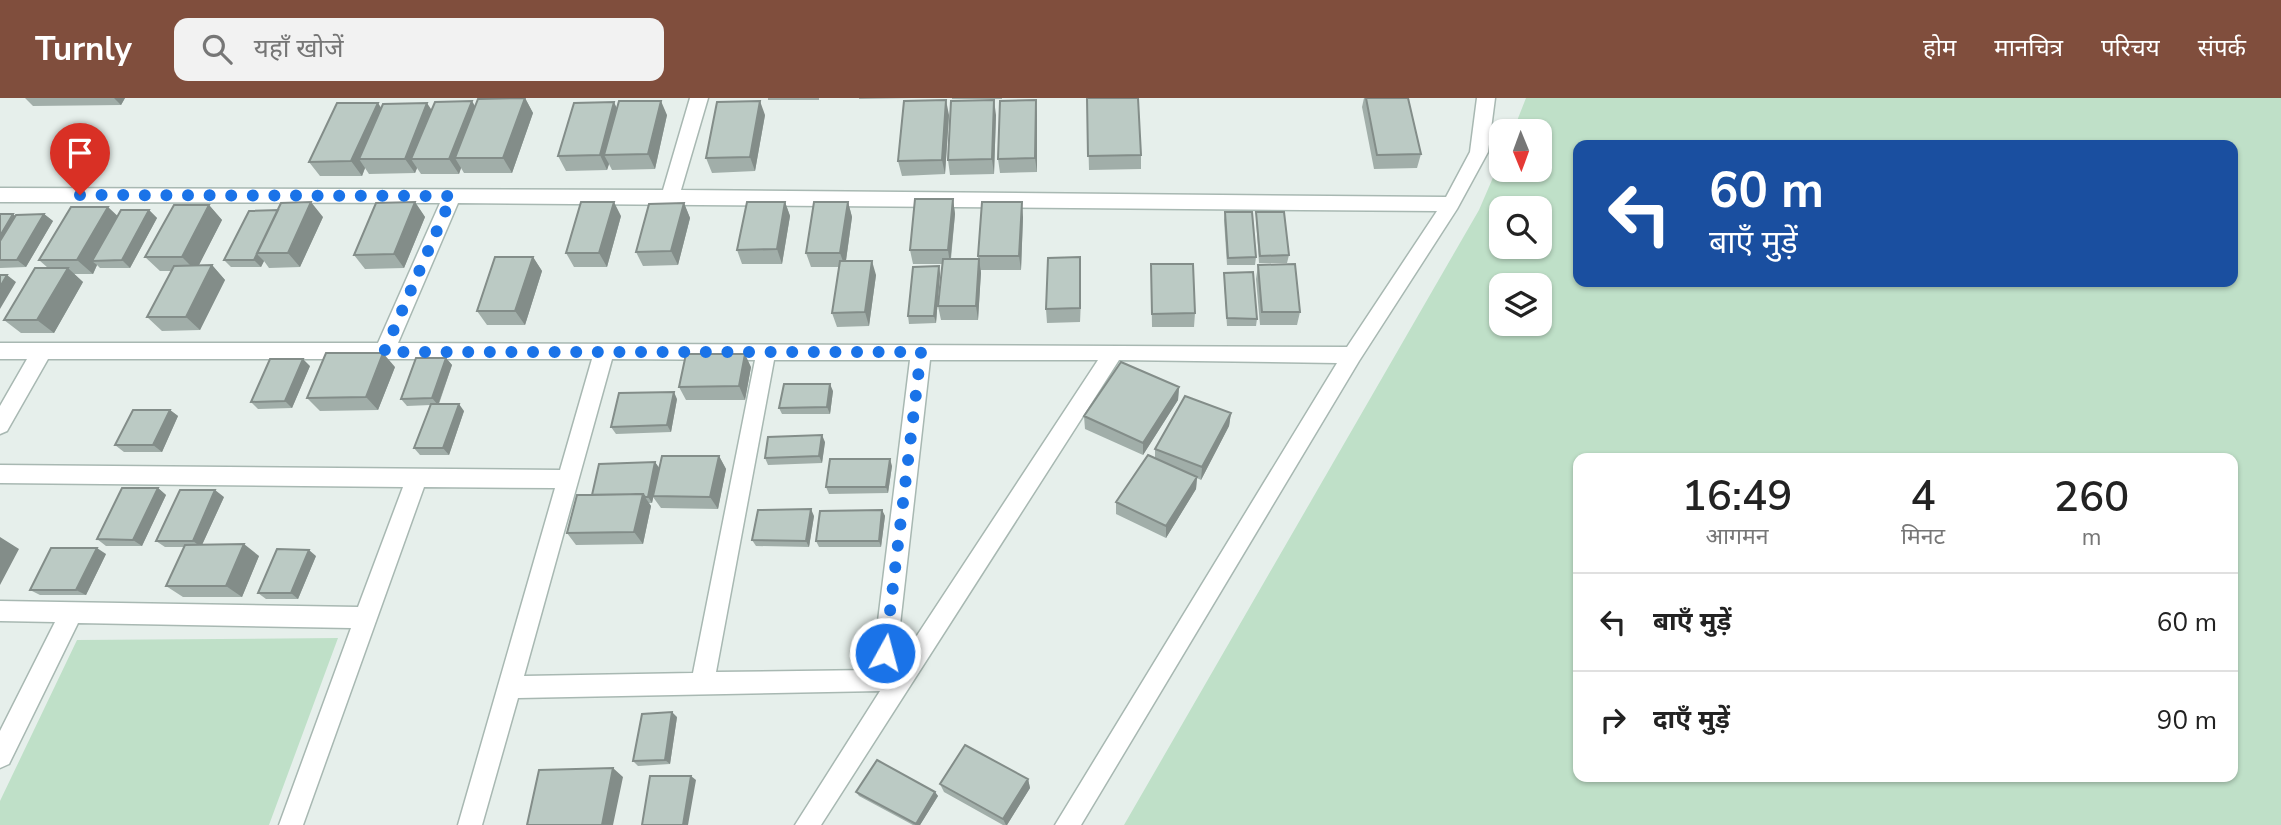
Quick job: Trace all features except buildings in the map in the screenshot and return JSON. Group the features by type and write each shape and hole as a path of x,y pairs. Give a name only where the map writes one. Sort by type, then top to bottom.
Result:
{"street":[{"path":"670,197 699,98"},
{"path":"1067,825 1352,355 1451,204 1479,152 1486,98"},
{"path":"0,195 670,197 1451,204"},
{"path":"384,352 452,196"},
{"path":"0,351 1114,352 1352,355"},
{"path":"0,425 42,351"},
{"path":"470,825 604,352"},
{"path":"702,684 766,352"},
{"path":"892,680 921,352"},
{"path":"807,825 892,680 1114,352"},
{"path":"0,474 568,479"},
{"path":"291,825 417,477"},
{"path":"0,611 366,618"},
{"path":"0,756 72,612"},
{"path":"509,688 892,680"}],"green space":[{"path":"1526,98 2281,98 2281,825 1124,825 1479,210 1491,182 1552,182 1552,119 1518,119"},
{"path":"338,638 269,825 0,825 0,801 77,640"}],"route":[{"path":"80,195 452,196 384,352 921,352 885,653"}]}
